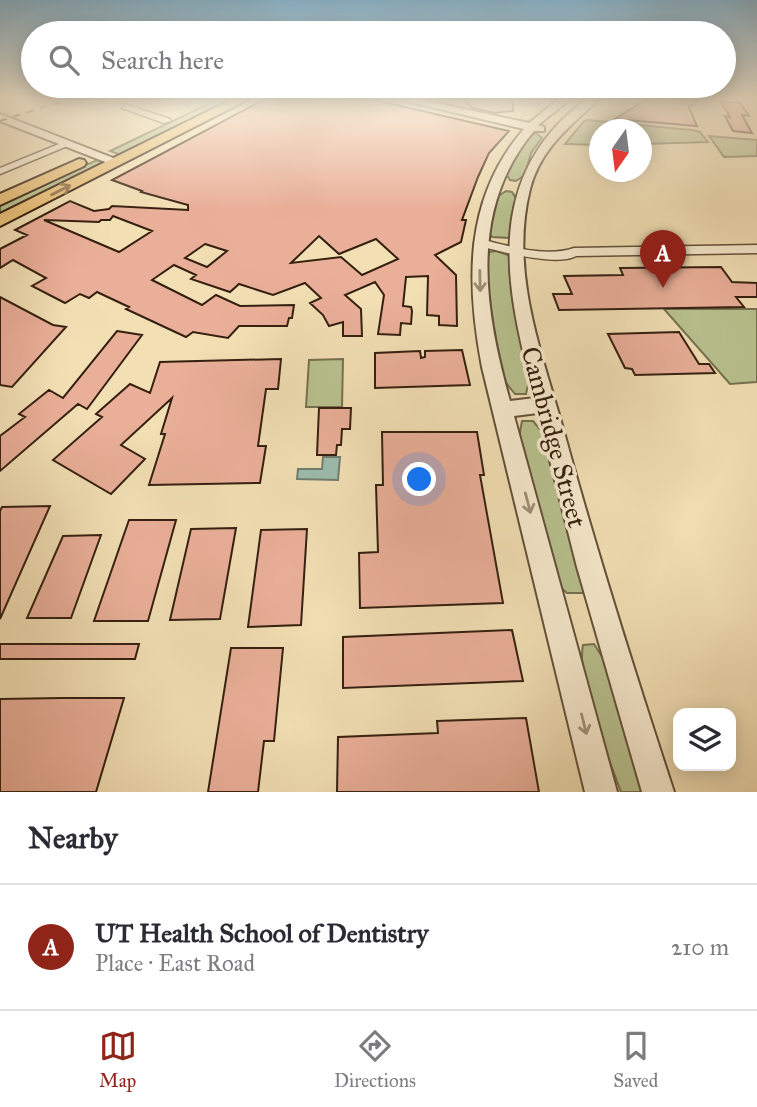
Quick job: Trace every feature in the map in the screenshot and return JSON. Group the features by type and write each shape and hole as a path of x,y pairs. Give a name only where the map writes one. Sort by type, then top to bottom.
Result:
{"main road":[{"path":"0,200 138,135"},
{"path":"0,221 172,135"}],"street":[{"path":"36,135 58,146 117,163"},
{"name":"Cambridge Street","path":"524,135 508,158 524,326 604,615 657,792"},
{"name":"Cambridge Street","path":"553,135 510,186 480,243 483,325 601,792"},
{"path":"0,171 58,146"},
{"path":"480,243 568,256 574,251 757,249"},
{"path":"503,409 546,405"}],"green space":[{"path":"144,135 166,135 123,156 110,151"},
{"path":"534,135 542,138 531,153 525,175 516,181 510,180 506,174 526,141"},
{"path":"572,135 589,135 589,145 565,144"},
{"path":"652,135 702,135 708,142 652,144"},
{"path":"709,136 757,140 757,156 724,157"},
{"path":"97,160 104,163 0,218 0,204"},
{"path":"506,191 512,192 517,200 511,238 492,237 489,232 497,197"},
{"path":"496,251 511,256 530,376 526,394 515,394 506,383 495,352 488,262 489,252"},
{"path":"664,309 757,309 757,382 730,384"},
{"path":"343,359 342,407 306,407 309,360"},
{"path":"522,421 533,421 544,434 585,589 583,593 567,593 560,587 519,437"},
{"path":"594,644 620,697 648,792 621,792 594,718 582,660 583,645"}],"shaded area":[{"path":"323,457 340,457 338,480 297,479 298,469 322,469"}],"building":[{"path":"197,135 505,135 489,153 478,177 462,220 466,220 461,242 435,255 456,275 457,326 439,325 439,316 427,315 428,276 406,277 403,306 411,307 411,324 401,323 400,335 378,334 384,295 375,282 345,295 361,309 362,336 343,336 343,322 329,326 323,315 310,303 321,298 305,283 273,295 239,284 230,292 191,279 196,275 174,265 152,280 202,305 216,295 240,306 294,305 292,318 289,318 287,326 239,326 228,338 193,332 186,337 97,292 89,298 80,294 65,303 32,286 46,278 13,260 0,268 0,249 27,235 15,230 70,201 94,211 112,206 188,210 188,205 112,180","holes":["113,216 152,231 119,252 44,220 99,222 110,220","319,236 339,254 376,239 398,259 362,275 341,257 291,263","205,244 227,251 207,267 185,258"]},
{"path":"721,267 732,282 757,283 757,297 736,297 744,307 559,310 553,294 572,294 564,276 623,275 620,268"},
{"path":"0,297 53,325 66,327 12,387 0,385"},
{"path":"117,331 142,335 87,409 78,404 0,471 0,436 25,417 19,414 49,390 63,398"},
{"path":"679,332 699,364 709,364 715,373 635,375 632,369 625,368 608,334"},
{"path":"462,350 470,385 375,388 375,353 420,351 421,358 425,357 425,351"},
{"path":"281,359 278,389 266,389 258,446 266,446 260,483 149,485 165,434 161,434 172,398 121,445 145,459 111,494 53,460 102,417 96,414 130,384 150,393 160,362"},
{"path":"319,408 351,408 350,429 342,429 341,445 337,445 336,455 317,455"},
{"path":"382,432 477,432 484,475 480,475 503,603 360,608 359,553 378,552 376,485 383,485"},
{"path":"50,506 0,619 0,511 2,507"},
{"path":"129,520 176,520 148,621 94,621"},
{"path":"236,528 220,619 170,620 191,529"},
{"path":"307,529 301,625 248,627 261,530"},
{"path":"101,535 71,618 27,618 63,536"},
{"path":"512,630 523,681 343,688 343,637"},
{"path":"0,644 139,644 135,659 0,659"},
{"path":"231,648 283,648 274,741 264,741 258,792 208,792"},
{"path":"124,698 96,792 0,792 0,699"},
{"path":"526,718 539,792 337,792 338,737 438,733 437,721"}],"place":[{"name":"UT Health School of Dentistry","path":"663,288"}]}
